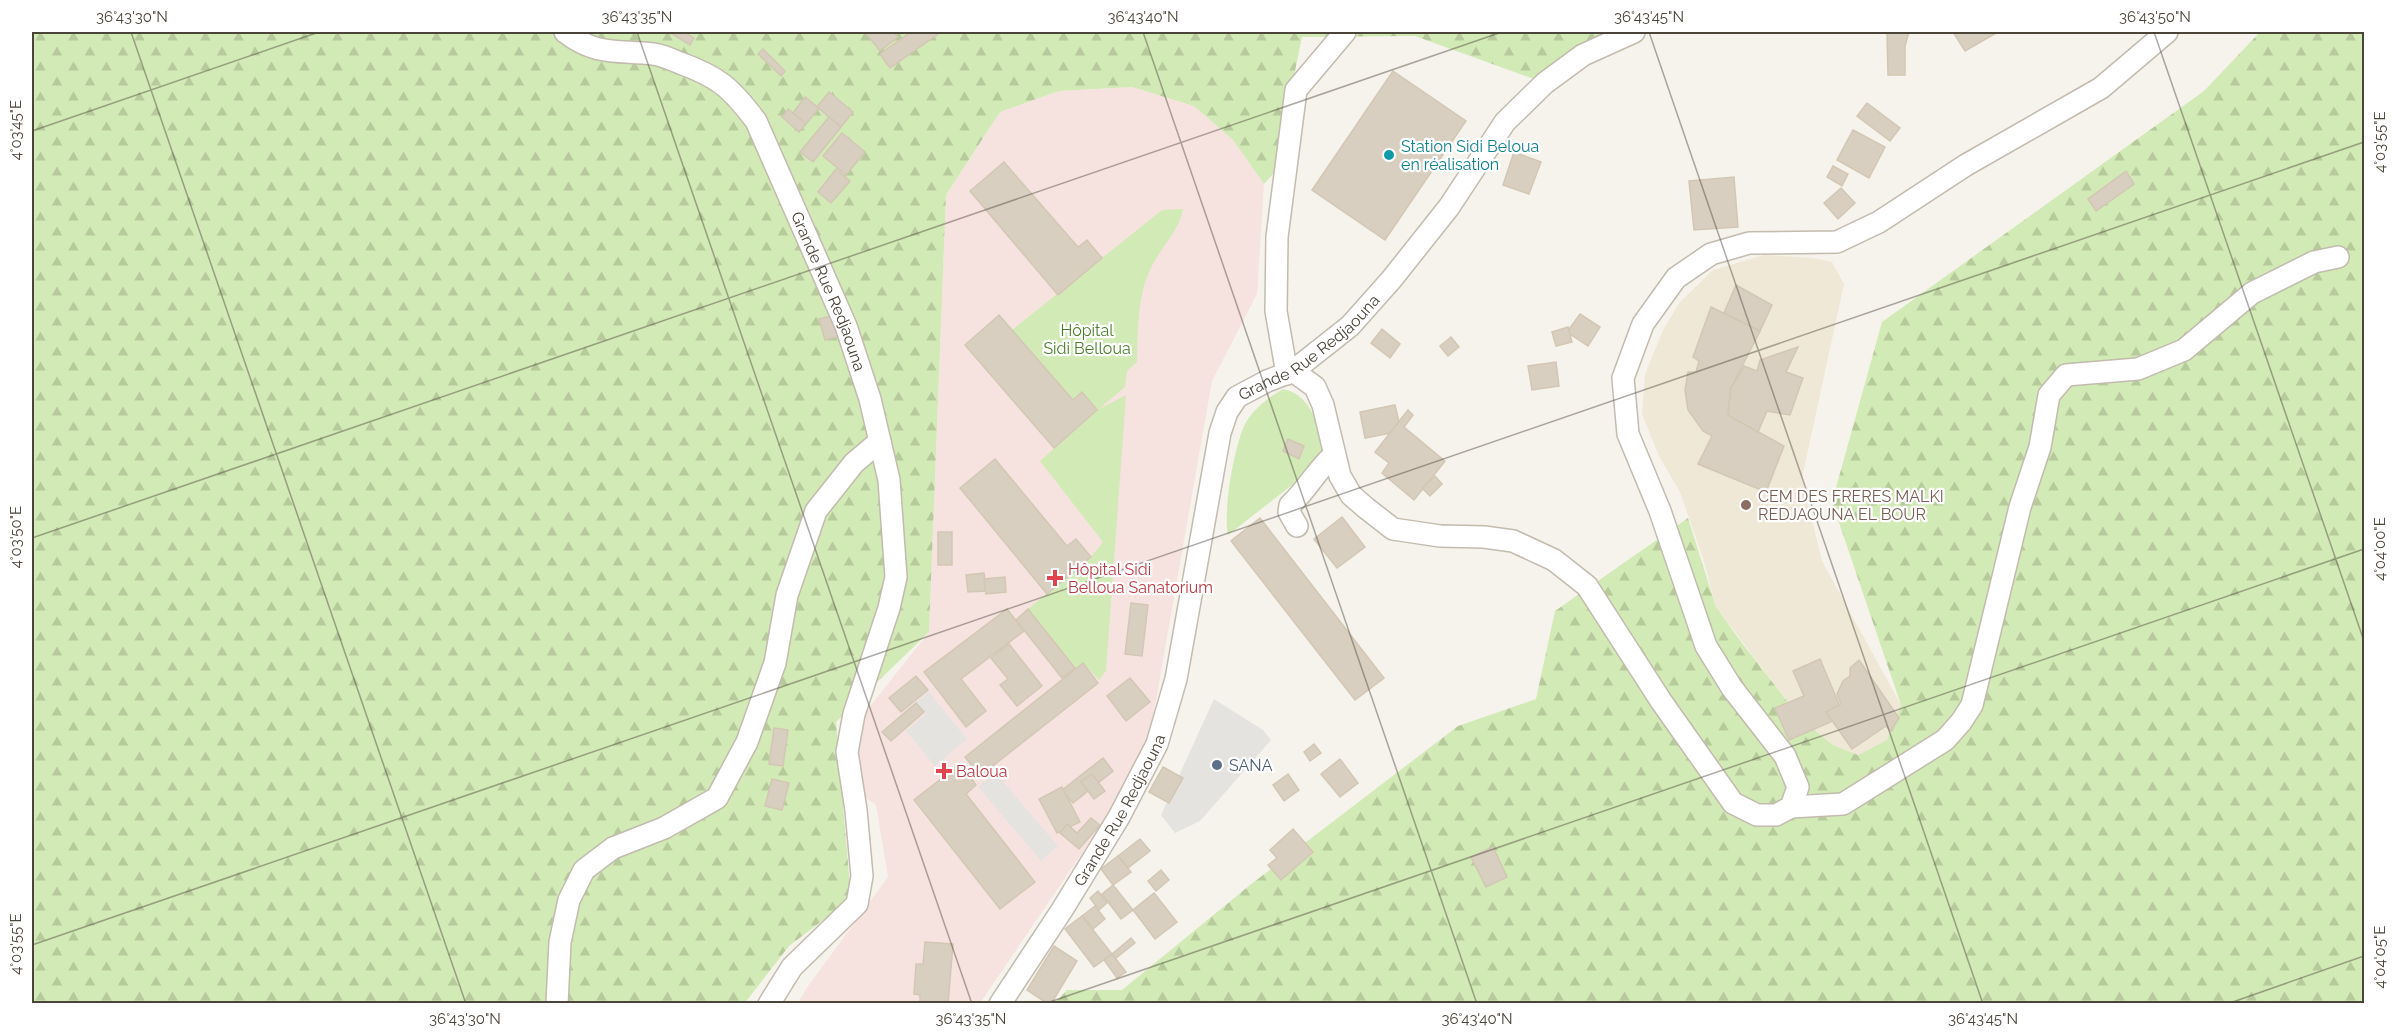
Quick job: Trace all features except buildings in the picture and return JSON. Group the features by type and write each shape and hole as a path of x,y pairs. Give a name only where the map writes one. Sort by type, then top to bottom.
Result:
{"street":[{"name":"Grande Rue Redjaouna","path":"565,32 582,45 611,52 656,54 708,73 734,92 756,121 846,326 870,399 889,480 896,577 889,608 854,714 847,752 856,810 862,876 857,904 792,967 769,1004"},
{"path":"1345,32 1296,90 1277,237 1276,311 1290,373 1315,387 1323,405 1340,476 1351,495 1393,529 1440,536 1484,537 1513,541 1554,561 1587,586 1661,701 1733,803 1757,815 1776,815 1791,807 1844,804 1945,740 1961,723 1972,705 2020,507 2040,447 2049,395 2066,375 2138,369 2184,350 2253,293 2314,262 2337,257"},
{"name":"Grande Rue Redjaouna","path":"1000,1004 1062,910 1119,817 1157,744 1176,679 1220,433 1227,412 1237,397 1267,381 1290,373 1350,326 1391,280 1449,207 1505,122 1545,83 1583,55 1634,32"},
{"path":"1791,807 1798,786 1785,756 1732,688 1706,646 1660,511 1628,434 1623,378 1643,324 1676,278 1711,254 1749,243 1837,242 1879,222 1966,165 2101,88 2167,32"},
{"path":"557,1004 560,942 569,900 584,870 613,848 664,828 717,798 747,742 775,663 787,595 816,510 854,463 880,441"},
{"path":"1297,526 1289,512 1290,505 1334,455"}],"shaded area":[{"name":"Hôpital Sidi Belloua Sanatorium","path":"1132,87 1194,106 1233,140 1264,184 1257,294 1212,381 1149,740 1097,831 980,1003 797,1004 888,877 876,805 863,796 857,751 864,714 929,632 946,195 1000,112 1059,91"},
{"name":"CEM DES FRERES MALKI REDJAOUNA EL BOUR","path":"1764,255 1813,258 1832,262 1844,284 1802,478 1822,561 1901,705 1887,740 1858,755 1833,745 1800,718 1716,607 1703,558 1680,492 1659,456 1642,414 1645,374 1664,328 1680,302 1713,270"},
{"path":"929,692 967,739 935,766 906,731 926,714 916,702"},
{"name":"SANA","path":"1214,699 1263,730 1271,740 1200,821 1175,833 1161,815"},
{"path":"995,772 1058,846 1041,861 978,787"}],"green space":[{"path":"32,32 1634,32 1545,83 1415,36 1302,37 1274,173 1264,184 1233,140 1194,106 1132,87 1059,91 1000,112 946,195 929,632 836,722 851,899 789,946 744,1004 32,1003"},
{"path":"2260,32 2364,32 2364,1003 1054,1004 1067,990 1122,990 1250,885 1458,726 1536,699 1555,611 1688,518 1716,607 1800,718 1833,745 1858,755 1887,740 1901,705 1832,502 1882,322 2204,91"},
{"name":"Hôpital Sidi Belloua","path":"1183,209 1174,231 1152,266 1143,288 1139,313 1137,362 1127,371 1125,387 1099,409 1126,395 1106,671 1099,680 1083,663 1075,668 1028,609 1091,557 1103,542 1040,461 1097,410 1082,393 1073,400 1012,330 1162,210"},
{"path":"1283,389 1293,392 1308,406 1317,424 1326,454 1292,485 1228,535 1228,495 1241,434 1248,419 1257,408"}],"place":[{"name":"Station Sidi Beloua en réalisation","path":"1389,155"},
{"name":"CEM DES FRERES MALKI REDJAOUNA EL BOUR","path":"1746,505"},
{"name":"Hôpital Sidi Belloua Sanatorium","path":"1055,578"},
{"name":"SANA","path":"1217,765"},
{"name":"Baloua","path":"944,771"}]}
